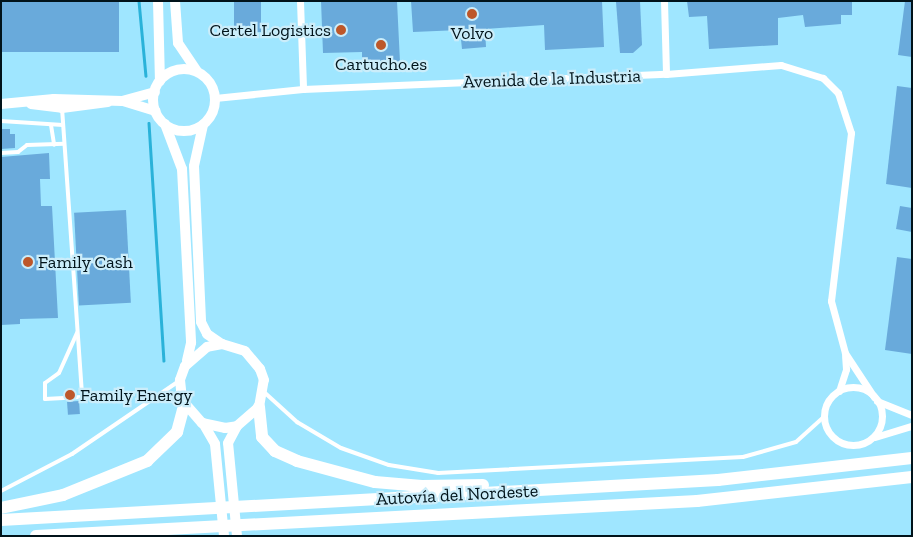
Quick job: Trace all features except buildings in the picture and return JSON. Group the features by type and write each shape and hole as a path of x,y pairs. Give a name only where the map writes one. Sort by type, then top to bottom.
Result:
{"highway":[{"path":"1,508 63,495 147,461 177,432 184,405"},
{"path":"259,407 259,430 275,451 314,467 375,482 440,486 630,477 718,480"},
{"name":"Autovía del Nordeste","path":"1,520 718,480 912,458"},
{"name":"Autovía del Nordeste","path":"36,536 697,501 912,478"},
{"path":"164,536 191,528"}],"main road":[{"path":"158,1 160,81"},
{"path":"175,1 178,43 198,72 210,83 215,98 213,113 203,125 194,166 201,322 207,334 222,344 234,346 254,359 264,380 264,392 259,407 237,426 228,443 224,472 224,536"},
{"path":"198,72 178,70 160,81 154,92 155,111 165,124 182,170 191,343 180,380 184,405 213,436 224,472 236,536"},
{"path":"23,102 62,108 122,101 154,92"},
{"path":"1,104 98,98 110,101"},
{"path":"62,108 63,103 89,103 98,98"},
{"path":"122,101 155,111"},
{"path":"165,124 180,131 203,125"},
{"path":"185,366 195,354 222,344"},
{"path":"202,423 225,428 237,426"}],"street":[{"path":"300,1 302,89"},
{"path":"664,1 666,74"},
{"name":"Avenida de la Industria","path":"215,98 302,89 666,74 781,65 804,70 823,78 838,93 851,133 831,301 845,353"},
{"path":"845,353 846,369 839,391 828,402 824,417 826,427 839,442 849,445 868,440 884,431 912,426"},
{"path":"845,353 876,399 879,427 868,440"},
{"path":"839,391 858,388 876,399 912,415"}],"lane":[{"path":"62,108 82,397 45,399 45,383 59,374 77,333"},
{"path":"1,121 63,125"},
{"path":"51,125 54,145"},
{"path":"1,153 18,152 27,145 64,144"},
{"path":"1,491 72,454 180,380"},
{"path":"264,392 296,422 341,448 389,465 438,473 743,457 796,442 824,417"}],"waterway":[{"path":"139,1 146,76"},
{"path":"149,123 164,361"}],"place":[{"name":"Volvo","path":"472,14"},
{"name":"Certel Logistics","path":"341,30"},
{"name":"Cartucho.es","path":"381,45"},
{"name":"Family Cash","path":"28,262"},
{"name":"Family Energy","path":"70,395"}]}
